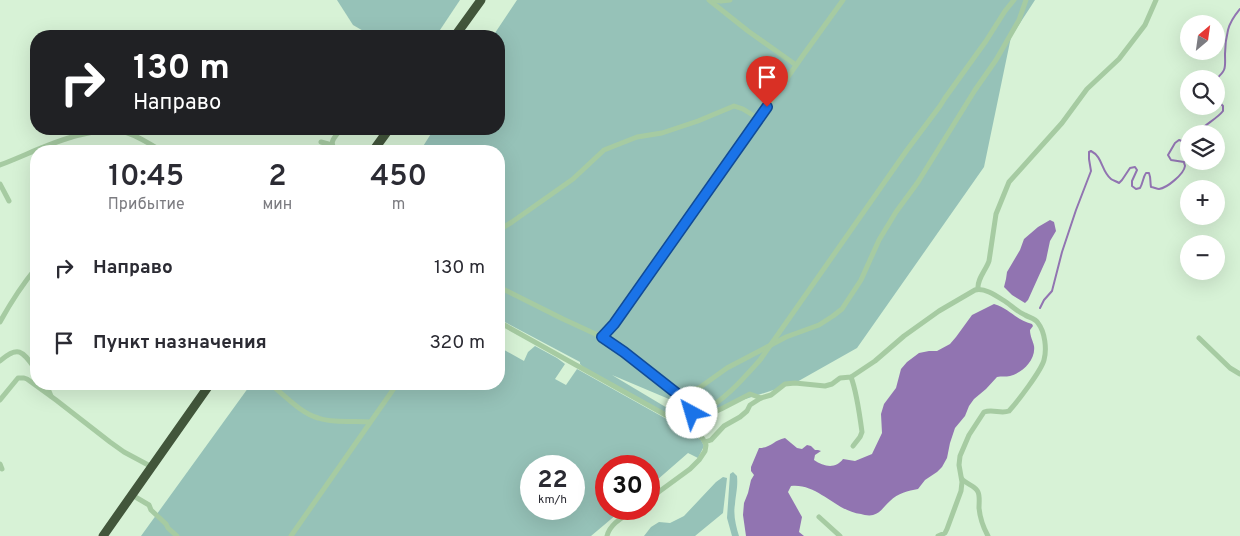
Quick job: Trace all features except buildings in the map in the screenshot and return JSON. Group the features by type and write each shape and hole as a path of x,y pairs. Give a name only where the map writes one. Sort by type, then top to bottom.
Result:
{"highway":[{"path":"459,30 481,0"},
{"path":"104,536 206,390"}],"street":[{"path":"709,0 796,66"},
{"path":"714,0 730,0"},
{"path":"602,337 614,324 843,0"},
{"path":"700,413 737,386 760,360 1014,0"},
{"path":"675,393 699,388 728,368 771,344 819,325 842,309 861,280 879,240 896,212 918,182 975,90 996,60 1019,20 1026,0"},
{"path":"978,289 978,282 989,260 996,214 1009,182 1049,139 1087,89 1118,59 1145,25 1156,0"},
{"path":"505,226 574,179 604,150 637,137 662,133 698,121 734,106 759,118"},
{"path":"48,145 78,135"},
{"path":"133,135 152,145"},
{"path":"322,142 332,145 336,135"},
{"path":"0,165 30,152"},
{"path":"0,184 9,201"},
{"path":"0,322 8,305 30,276"},
{"path":"705,442 711,440 724,426 740,417 747,411 750,405 760,398 771,395 785,384 825,386 832,384 840,378 851,377 875,361 904,336 939,311 978,289 993,294 1024,315 1037,321 1043,331 1045,355 1039,370 1009,411 984,412 976,424 960,456 959,465 964,485 959,500 945,533 938,536"},
{"path":"505,290 602,337 680,396 692,413"},
{"path":"505,325 640,401 680,422 688,424 697,432 705,442 705,452 690,469 660,490"},
{"path":"1199,338 1230,368 1240,374"},
{"path":"0,360 14,351 19,352 30,362"},
{"path":"851,377 862,432 853,446"},
{"path":"0,400 18,378 30,381"},
{"path":"43,390 124,452 152,467"},
{"path":"48,390 51,396"},
{"path":"277,390 301,410 318,418 370,422"},
{"path":"291,536 393,390"},
{"path":"692,413 712,413 750,394 760,398"},
{"path":"688,424 689,415 692,413"},
{"path":"964,485 975,487 978,491 980,514 988,536"},
{"path":"132,495 149,505 151,510 177,536"},
{"path":"819,517 840,536"},
{"path":"607,536 612,526 620,520"}],"shaded area":[{"path":"337,0 460,0 440,30 362,30 353,25"},
{"path":"517,0 1035,0 1011,37 984,167 857,348 795,383 702,413 612,375 684,418 684,423 583,367 580,362 505,322 505,145 424,145 430,135 505,135 505,30 497,30"},
{"path":"1050,220 1054,222 1056,231 1050,241 1046,260 1025,303 1012,295 1004,287 1007,272 1024,239"},
{"path":"994,304 1032,324 1030,334 1034,346 1033,356 1019,372 1010,376 997,377 974,399 965,416 955,428 947,458 937,472 925,480 918,489 896,496 878,513 871,515 852,512 810,489 801,486 791,486 788,492 802,517 799,532 804,536 746,536 743,515 744,503 754,475 751,467 759,448 767,447 785,438 797,448 802,449 807,445 821,451 815,455 814,460 830,466 837,464 843,459 855,461 872,454 882,433 881,414 884,404 896,388 901,369 919,353 937,351 950,344 972,315"},
{"path":"535,346 557,358 565,364 555,379 566,385 577,369 701,440 704,446 698,458 688,453 660,477 660,455 595,455 595,520 610,520 591,536 141,536 247,390 505,390 505,350 524,361 528,352"},
{"path":"733,472 737,476 734,512 739,536 732,536 727,518 730,474"},
{"path":"723,477 727,478 723,513 695,536 644,536 651,527 659,522 670,523 684,516"}],"waterway":[{"path":"1224,70 1225,45 1229,27 1240,9"},
{"path":"1206,125 1219,115"},
{"path":"1180,140 1175,143 1168,155 1171,160 1180,161"},
{"path":"1040,308 1052,291 1062,252 1091,171 1089,152 1091,151 1098,157 1108,176 1119,183 1130,168 1135,167 1137,170 1132,186 1136,189 1140,188 1146,173 1149,173 1151,187 1159,189 1175,180 1184,170"}],"route":[{"path":"692,413 680,396 602,337 614,324 767,107"}]}
